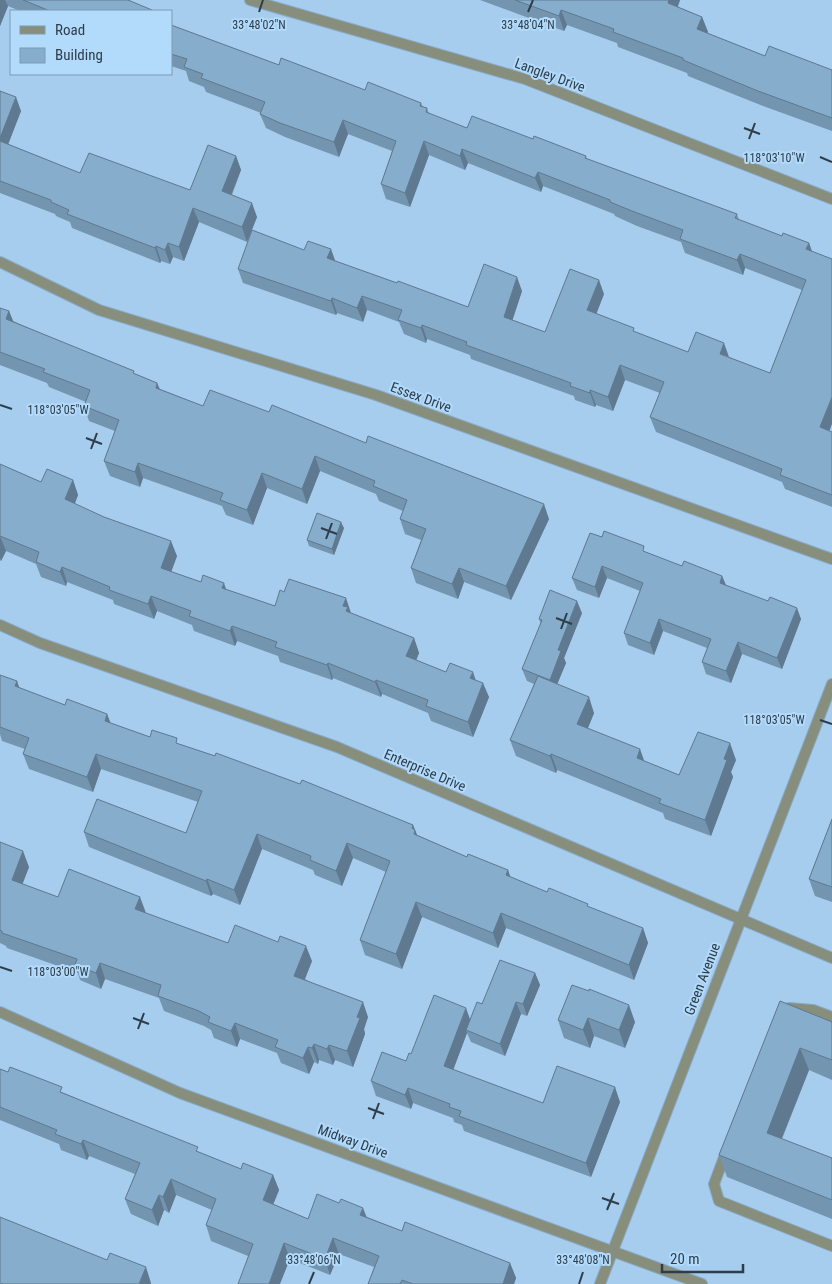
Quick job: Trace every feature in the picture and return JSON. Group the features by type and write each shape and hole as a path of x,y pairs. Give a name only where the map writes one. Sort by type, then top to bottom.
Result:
{"street":[{"name":"Langley Drive","path":"250,0 525,79 832,199"},
{"name":"Essex Drive","path":"0,262 99,310 376,395 832,559"},
{"name":"Enterprise Drive","path":"0,625 40,643 337,747 832,958"},
{"name":"Green Avenue","path":"600,1284 832,684"},
{"path":"783,1014 790,1008 813,1010 832,1017"},
{"name":"Midway Drive","path":"0,1012 180,1093 702,1284"},
{"path":"731,1138 714,1184 720,1202 832,1246"}],"building":[{"path":"23,0 128,0 152,10 48,10"},
{"path":"515,0 669,0 668,3 702,17 697,29 765,56 769,46 832,70 832,118 758,91 683,60 683,58 613,32 614,29 561,10 559,16"},
{"path":"172,25 279,65 281,58 365,90 368,82 421,103 420,106 427,108 426,112 467,128 472,116 533,139 534,136 586,156 585,158 737,214 735,218 782,236 783,233 809,243 806,249 832,259 832,397 820,427 832,432 832,495 780,475 782,469 650,417 664,382 620,365 608,397 590,390 590,393 570,386 571,383 466,345 467,342 422,325 421,328 398,320 402,310 362,296 357,308 332,298 331,301 238,269 252,230 304,250 308,241 331,249 327,258 397,283 398,281 468,307 484,264 517,277 504,317 545,332 570,269 599,280 587,310 634,328 633,331 688,352 696,332 724,343 720,354 770,373 806,280 740,254 737,260 680,239 683,230 538,172 535,178 462,149 460,156 424,141 405,193 381,184 396,141 343,120 334,142 280,123 260,114 265,102 201,78 203,74 184,67 187,59 172,54"},
{"path":"0,91 16,97 0,138"},
{"path":"0,141 80,173 89,153 190,190 208,145 236,156 222,191 252,203 242,227 193,208 179,247 168,243 165,250 156,246 155,248 67,214 69,210 51,202 51,200 0,181"},
{"path":"0,308 9,311 6,319 134,371 133,373 157,383 156,388 203,406 210,390 269,412 272,405 366,443 368,436 544,504 506,586 459,568 452,584 411,568 426,529 400,519 407,500 373,486 375,481 315,456 302,489 262,473 247,510 220,500 223,493 138,463 135,472 104,461 119,420 84,406 90,390 43,372 45,369 0,352"},
{"path":"0,464 41,482 47,469 73,480 65,499 104,517 171,541 161,568 201,582 203,575 224,583 222,588 275,606 280,590 284,592 289,579 346,598 343,606 348,607 346,611 414,638 406,656 446,672 450,663 473,672 470,678 483,683 468,722 426,706 428,700 376,680 375,682 328,663 327,665 275,647 277,642 232,626 230,631 189,616 191,611 151,596 148,604 109,590 110,587 62,567 60,572 36,562 39,552 0,536"},
{"path":"317,513 341,522 332,549 307,540"},
{"path":"604,531 644,546 643,551 682,566 684,561 722,576 720,583 768,601 770,597 797,608 777,658 738,642 726,671 702,662 711,639 659,619 650,643 624,633 643,583 602,566 595,587 572,578 590,533 602,537"},
{"path":"550,590 577,601 558,650 561,651 550,680 522,669 542,620 539,619"},
{"path":"0,675 17,681 15,686 65,705 67,699 107,714 105,721 150,737 152,730 177,738 176,743 215,756 216,753 300,784 302,780 413,825 414,834 467,857 468,854 508,870 506,875 547,892 549,888 588,904 587,906 643,928 629,965 501,913 493,933 416,902 396,954 360,940 390,861 347,843 336,871 310,860 311,856 257,834 234,890 207,879 206,881 84,832 97,799 186,833 202,791 96,754 87,777 23,754 29,738 0,727"},
{"path":"538,676 589,697 577,724 640,749 637,758 679,775 698,732 730,743 724,759 727,760 705,820 659,803 661,799 551,754 550,756 510,740"},
{"path":"832,819 832,887 809,879"},
{"path":"0,842 23,851 12,880 58,897 69,869 140,897 135,909 228,943 235,925 278,942 280,936 306,946 294,976 363,1002 357,1017 360,1018 347,1051 329,1045 327,1049 314,1044 312,1048 308,1047 303,1058 275,1047 278,1040 235,1023 231,1031 208,1022 210,1017 199,1011 158,996 161,985 100,963 96,973 75,965 77,959 2,933 0,930"},
{"path":"500,960 535,973 523,1004 516,1002 500,1044 466,1030 477,1002 482,1004"},
{"path":"572,985 589,991 589,989 629,1005 619,1030 588,1018 583,1030 558,1020"},
{"path":"434,995 466,1008 444,1066 543,1103 557,1066 615,1087 586,1163 459,1116 461,1111 449,1107 450,1104 408,1088 405,1095 371,1081 382,1052 406,1061 409,1053 411,1054"},
{"path":"780,1001 832,1022 832,1060 800,1048 767,1133 832,1158 832,1200 719,1155"},
{"path":"10,1067 62,1087 60,1092 198,1147 196,1151 241,1169 243,1163 273,1175 263,1200 308,1219 317,1194 339,1203 341,1199 363,1208 360,1215 402,1231 405,1222 510,1263 503,1284 413,1284 402,1280 400,1284 368,1284 379,1256 333,1238 325,1259 284,1243 269,1284 238,1284 253,1244 206,1225 216,1199 171,1179 163,1197 159,1195 152,1210 125,1199 140,1163 83,1140 81,1144 55,1134 57,1130 0,1107 0,1069 8,1072"},
{"path":"0,1217 107,1260 110,1253 146,1267 139,1284 0,1283"}]}
